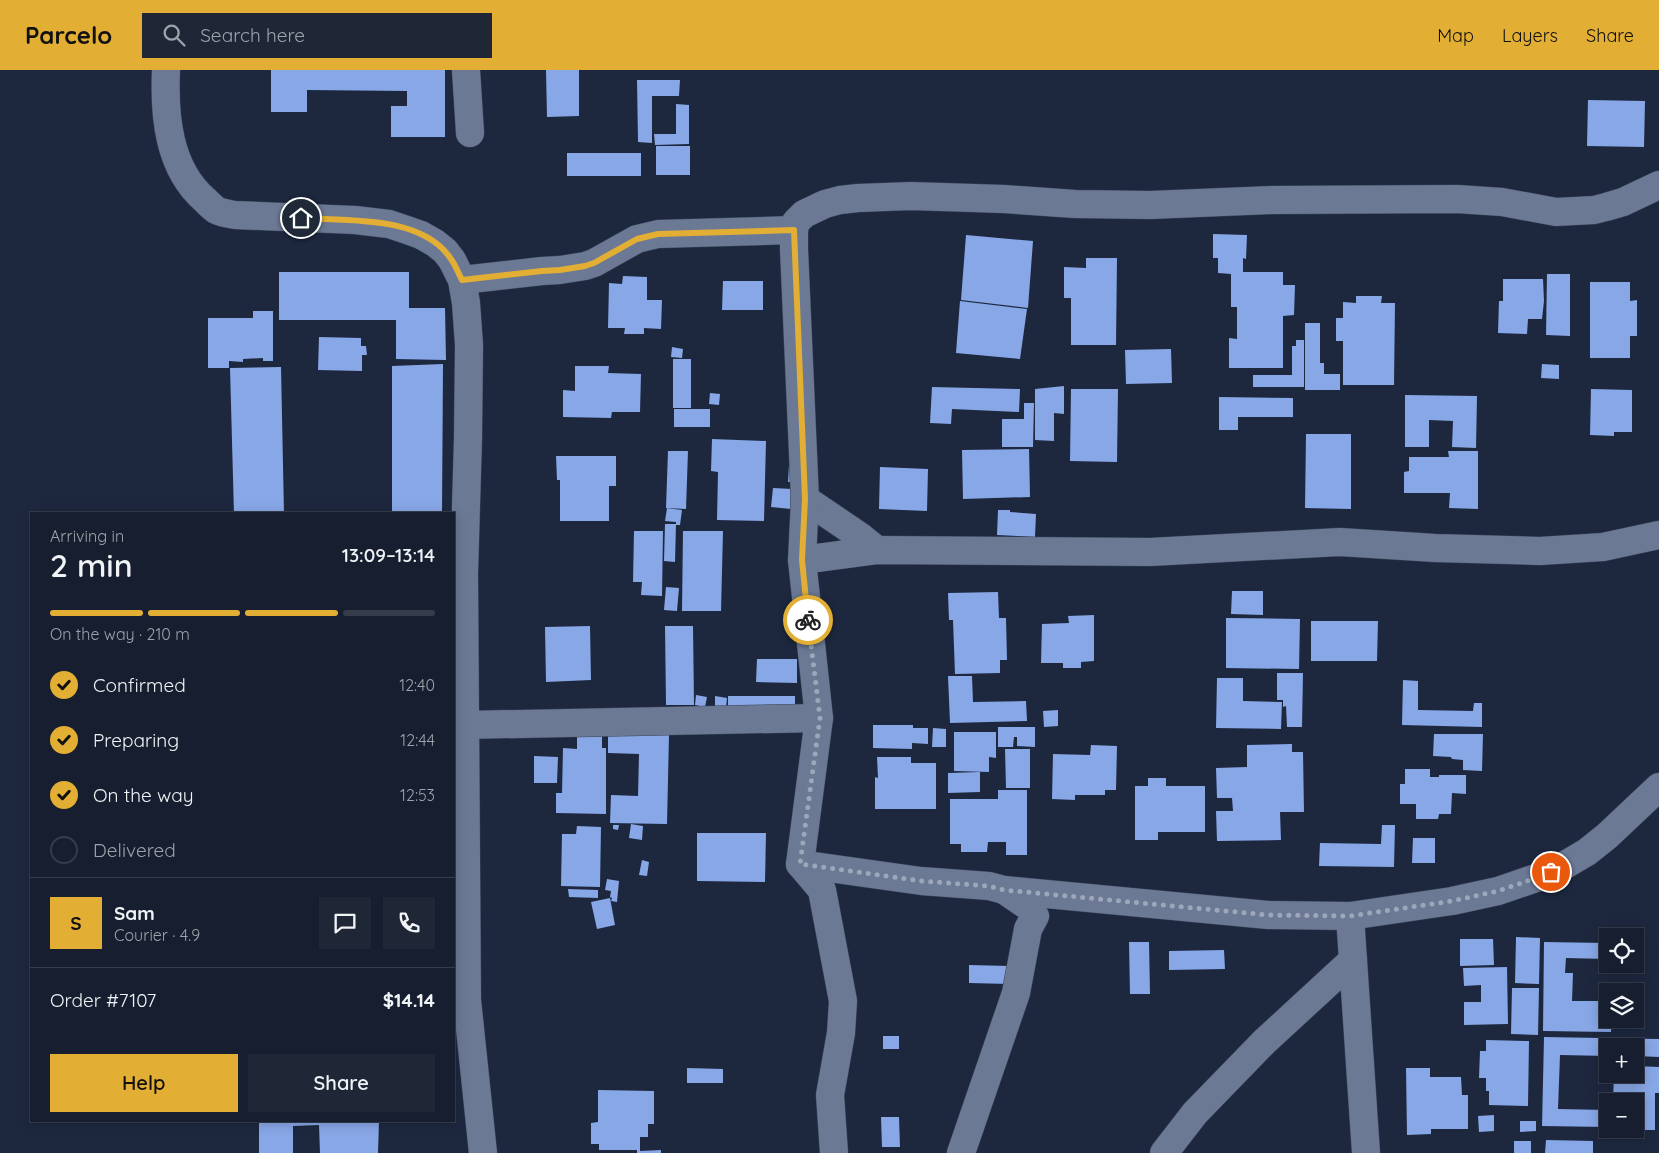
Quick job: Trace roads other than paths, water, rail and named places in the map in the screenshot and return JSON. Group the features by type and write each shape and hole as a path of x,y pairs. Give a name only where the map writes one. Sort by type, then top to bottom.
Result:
{"street":[{"path":"166,70 165,102 170,139 186,178 197,193 217,210 235,215 355,220 396,226 421,235 435,243 452,260 462,280 466,302 469,344 464,573 467,1000 483,1153"},
{"path":"466,70 470,133"},
{"path":"834,1153 830,1095 843,1001 822,890 800,864 820,718 802,560 805,499 794,230 796,222 804,214 825,204 840,200 911,196 1004,199 1075,204 1150,205 1273,200 1457,199 1502,202 1556,212 1594,210 1606,207 1624,202 1659,185"},
{"path":"462,280 585,266 637,239 658,234 794,230"},
{"path":"805,499 878,550"},
{"path":"802,560 878,550 1150,552 1340,542 1435,548 1540,551 1603,547 1659,536"},
{"path":"464,725 820,718"},
{"path":"800,864 921,881 989,886 1004,890 1268,915 1350,916 1452,901 1498,891 1536,878 1588,852 1622,823 1659,787"},
{"path":"961,1153 1016,993 1028,929 1034,916 1029,907 1004,890"},
{"path":"1350,916 1366,1153"},
{"path":"1164,1153 1195,1113 1264,1042 1353,960"}]}
